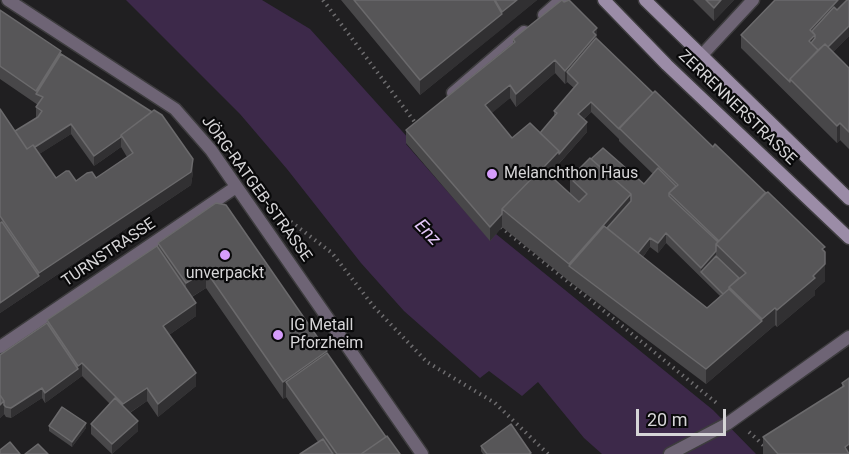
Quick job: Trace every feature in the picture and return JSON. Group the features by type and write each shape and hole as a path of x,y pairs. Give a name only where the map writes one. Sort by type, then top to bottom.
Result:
{"main road":[{"name":"ZERRENNERSTRASSE","path":"604,0 674,72 849,238"},
{"name":"ZERRENNERSTRASSE","path":"645,0 849,199"}],"street":[{"name":"JÖRG-RATGEB-STRASSE","path":"8,0 175,109 211,150 422,454"},
{"path":"443,101 561,0"},
{"path":"702,55 753,0"},
{"name":"TURNSTRASSE","path":"0,347 236,187"},
{"path":"670,454 731,421 849,337"}],"path":[{"path":"323,0 421,130"},
{"path":"282,215 332,252 374,307 427,362 495,403 548,454"},
{"path":"503,229 731,421"}],"water":[{"name":"Enz","path":"126,0 262,0 310,29 410,140 406,144 490,240 496,234 713,410 756,454 602,454 584,438 538,382 522,396 489,371 480,378 404,311 361,263 287,169 240,114"}],"building":[{"path":"354,0 494,0 502,14 420,80"},
{"path":"495,0 517,0 502,12"},
{"path":"562,0 564,2 569,0 597,28 593,32 596,35 565,71 555,60 516,94 510,85 485,105 512,138 530,123 559,151 502,209 502,214 490,227 406,130 515,42 513,39"},
{"path":"706,0 721,0 714,8"},
{"path":"775,0 838,0 810,30 815,35 809,41 818,50 790,79 790,82 741,35"},
{"path":"849,0 849,26 828,47 825,44 818,50 811,43 815,38 812,31 834,7 837,10"},
{"path":"0,10 61,51 36,91 0,66"},
{"path":"596,38 653,93 619,129 591,102 578,114 587,122 559,154 559,151 540,133 557,113 554,111 578,83 567,72"},
{"path":"825,44 849,68 849,132 840,123 837,126 790,79"},
{"path":"61,54 152,112 94,156 71,124 35,147 33,145 27,149 15,131 38,117 42,111 36,107 43,97 36,94"},
{"path":"655,91 713,147 715,144 766,193 719,241 669,193 678,185 619,128"},
{"path":"0,109 27,149 33,145 56,178 69,171 76,181 92,172 96,178 133,153 121,135 154,110 162,115 193,159 191,172 39,273 0,216"},
{"path":"603,148 644,184 658,168 676,186 669,196 718,242 716,251 701,268 666,233 658,243 650,238 638,253 607,228 631,201 631,194 591,159"},
{"path":"590,158 631,194 569,264 502,209 542,168 579,202 587,194 570,178"},
{"path":"768,192 825,247 822,249 825,252 825,264 813,276 815,278 777,310 775,308 762,319 729,287 746,273 716,244"},
{"path":"216,203 226,205 327,351 283,382 206,271 186,283 158,243"},
{"path":"2,222 39,276 0,303 0,223"},
{"path":"604,226 707,308 729,289 762,321 706,369 569,266"},
{"path":"157,246 196,303 163,326 196,373 158,404 147,388 123,404 82,363 78,366 47,320"},
{"path":"716,256 739,278 723,294 701,272"},
{"path":"47,323 78,369 45,393 42,388 11,408 6,407 0,395 0,355"},
{"path":"327,353 386,437 361,454 337,454 286,382"},
{"path":"849,378 849,444 845,447 849,454 778,454 763,437 844,386 842,383"},
{"path":"115,398 138,421 112,444 91,424"},
{"path":"62,407 86,423 72,442 49,426"},
{"path":"511,424 531,453 487,454 481,446"},
{"path":"387,436 400,454 361,454"},
{"path":"323,439 333,454 300,454"},
{"path":"10,442 20,454 0,454 0,450"},
{"path":"38,444 48,454 25,454"}],"place":[{"name":"Melanchthon Haus","path":"492,174"},
{"name":"unverpackt","path":"225,255"},
{"name":"IG Metall Pforzheim","path":"278,335"}]}
